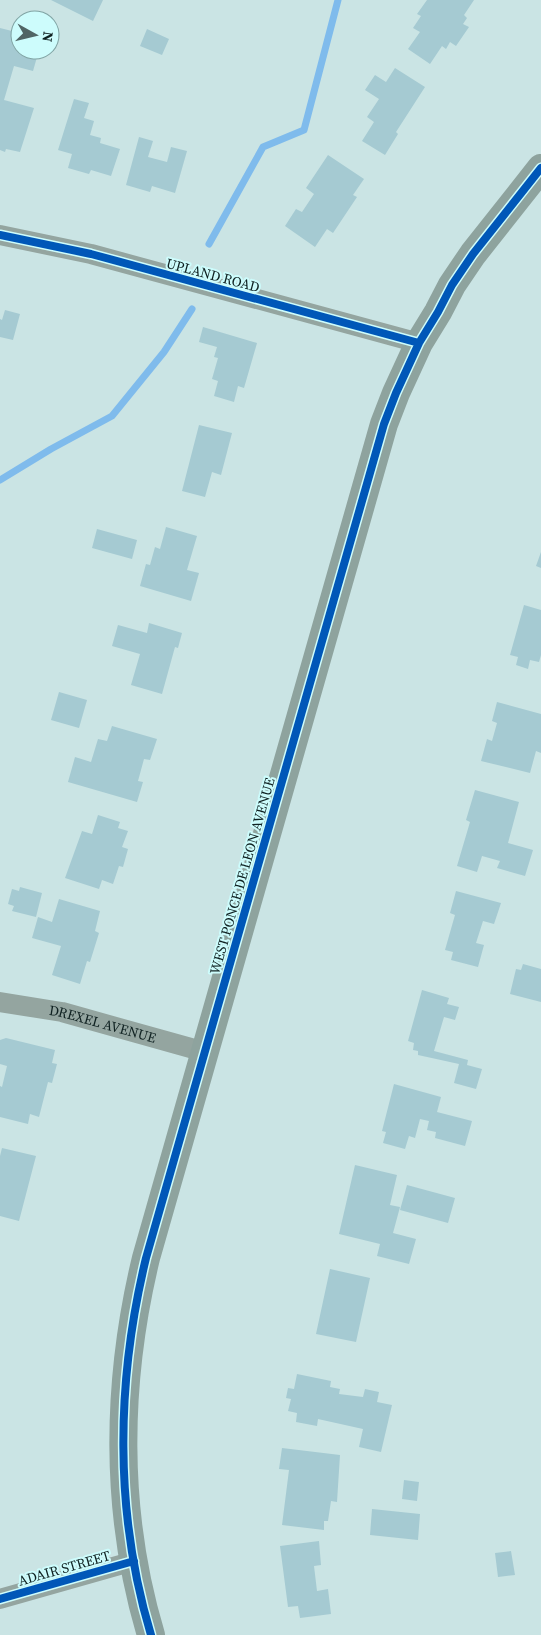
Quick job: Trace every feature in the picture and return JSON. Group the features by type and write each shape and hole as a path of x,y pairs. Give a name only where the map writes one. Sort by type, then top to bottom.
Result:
{"main road":[{"name":"WEST PONCE DE LEON AVENUE","path":"151,1635 134,1561 127,1516 123,1455 128,1352 138,1289 146,1258 375,455 396,393 419,343 452,285 473,254 541,168"}],"street":[{"name":"UPLAND ROAD","path":"0,234 91,254 419,343"},
{"name":"DREXEL AVENUE","path":"0,1002 62,1012 205,1052"},
{"name":"ADAIR STREET","path":"0,1599 134,1561"}],"building":[{"path":"51,0 103,0 93,21"},
{"path":"427,0 474,0 464,15 467,18 463,24 469,27 456,46 450,42 446,49 442,46 430,64 408,49 420,32 413,28 421,16 417,14"},
{"path":"0,28 10,30 10,60 36,60 33,71 14,66 4,100 34,108 20,152 6,149 5,152 0,150"},
{"path":"147,29 169,39 162,55 140,46"},
{"path":"395,68 425,87 396,132 398,134 385,155 362,141 374,122 367,117 379,99 365,90 375,75 386,82"},
{"path":"74,99 89,103 84,118 94,121 90,135 101,138 100,143 120,149 111,176 91,170 89,174 68,168 72,154 58,150"},
{"path":"139,137 153,141 148,157 167,162 171,147 187,151 175,193 152,186 150,192 126,185"},
{"path":"328,155 364,179 353,195 357,197 333,233 327,229 315,247 285,226 296,209 302,212 314,194 306,188"},
{"path":"5,310 20,314 13,340 0,337 0,319 2,320"},
{"path":"203,327 257,343 244,388 238,386 234,402 214,396 218,381 212,379 218,358 214,357 217,347 199,342"},
{"path":"199,425 232,433 221,475 212,472 205,497 182,491"},
{"path":"166,527 197,536 187,570 199,573 191,601 140,586 146,564 150,565 155,547 160,549"},
{"path":"97,529 137,540 132,559 92,548"},
{"path":"541,552 541,568 536,566"},
{"path":"524,605 541,610 541,655 539,662 530,660 528,669 516,665 518,657 510,655"},
{"path":"149,623 182,633 178,648 175,647 162,694 131,685 140,654 112,646 118,625 147,633"},
{"path":"59,692 87,700 79,728 51,720"},
{"path":"497,702 541,714 541,753 536,751 530,773 481,761 487,739 492,741 497,723 492,721"},
{"path":"112,726 157,739 150,760 144,759 138,781 143,782 137,802 68,782 75,757 91,762 98,739 107,741"},
{"path":"475,790 519,802 508,843 533,850 525,876 497,868 500,861 482,856 477,872 457,866 470,822 466,820"},
{"path":"98,815 120,822 118,828 128,831 122,847 128,849 123,867 119,866 113,884 102,880 99,889 65,878 82,831 92,834"},
{"path":"20,887 42,893 36,917 12,911 14,906 8,904 12,889 19,891"},
{"path":"456,891 501,903 494,924 483,921 476,943 484,945 478,967 451,960 453,952 445,950 455,915 450,913"},
{"path":"59,899 100,911 95,931 99,933 90,962 87,961 80,984 52,975 61,946 32,938 38,917 52,922"},
{"path":"523,964 541,969 541,1002 510,994 516,969 521,970"},
{"path":"422,990 449,998 447,1004 459,1007 455,1020 444,1017 434,1051 468,1060 467,1065 482,1069 476,1089 454,1083 459,1064 418,1055 418,1051 413,1050 414,1043 408,1041"},
{"path":"6,1038 55,1050 52,1063 57,1064 52,1083 48,1082 39,1117 30,1114 28,1124 0,1117 0,1086 2,1087 7,1066 0,1064 0,1040"},
{"path":"394,1084 441,1097 437,1112 472,1121 465,1146 435,1138 436,1132 427,1130 429,1121 420,1119 415,1138 409,1136 405,1149 383,1143 386,1132 382,1131"},
{"path":"2,1148 36,1156 19,1221 0,1216 0,1156"},
{"path":"355,1165 397,1175 390,1205 400,1207 393,1233 416,1239 409,1264 377,1256 380,1244 339,1234"},
{"path":"407,1185 455,1198 448,1223 400,1210"},
{"path":"330,1269 370,1278 356,1342 316,1334"},
{"path":"297,1374 331,1381 330,1387 340,1389 339,1394 363,1397 365,1389 379,1392 377,1402 392,1405 381,1452 359,1447 363,1429 318,1419 317,1426 296,1422 297,1413 288,1411 291,1399 286,1398 288,1388 294,1389"},
{"path":"282,1448 340,1455 337,1502 331,1501 328,1521 324,1521 324,1530 282,1525 289,1470 279,1469"},
{"path":"404,1480 419,1482 417,1501 402,1499"},
{"path":"372,1509 420,1514 418,1540 370,1535"},
{"path":"319,1541 321,1565 314,1566 317,1591 328,1589 331,1614 300,1618 298,1606 288,1607 280,1546"},
{"path":"511,1551 515,1575 498,1577 495,1553"}],"waterway":[{"path":"209,244 263,147 304,130 338,0"},
{"path":"0,480 51,449 112,416 164,352 192,309"}],"cycle path":[{"path":"151,1635 139,1589 130,1542 123,1447 129,1352 146,1258 384,424 419,343 452,285 473,254 541,168"},
{"path":"0,235 91,254 419,343"},
{"path":"0,1599 134,1561"}]}
